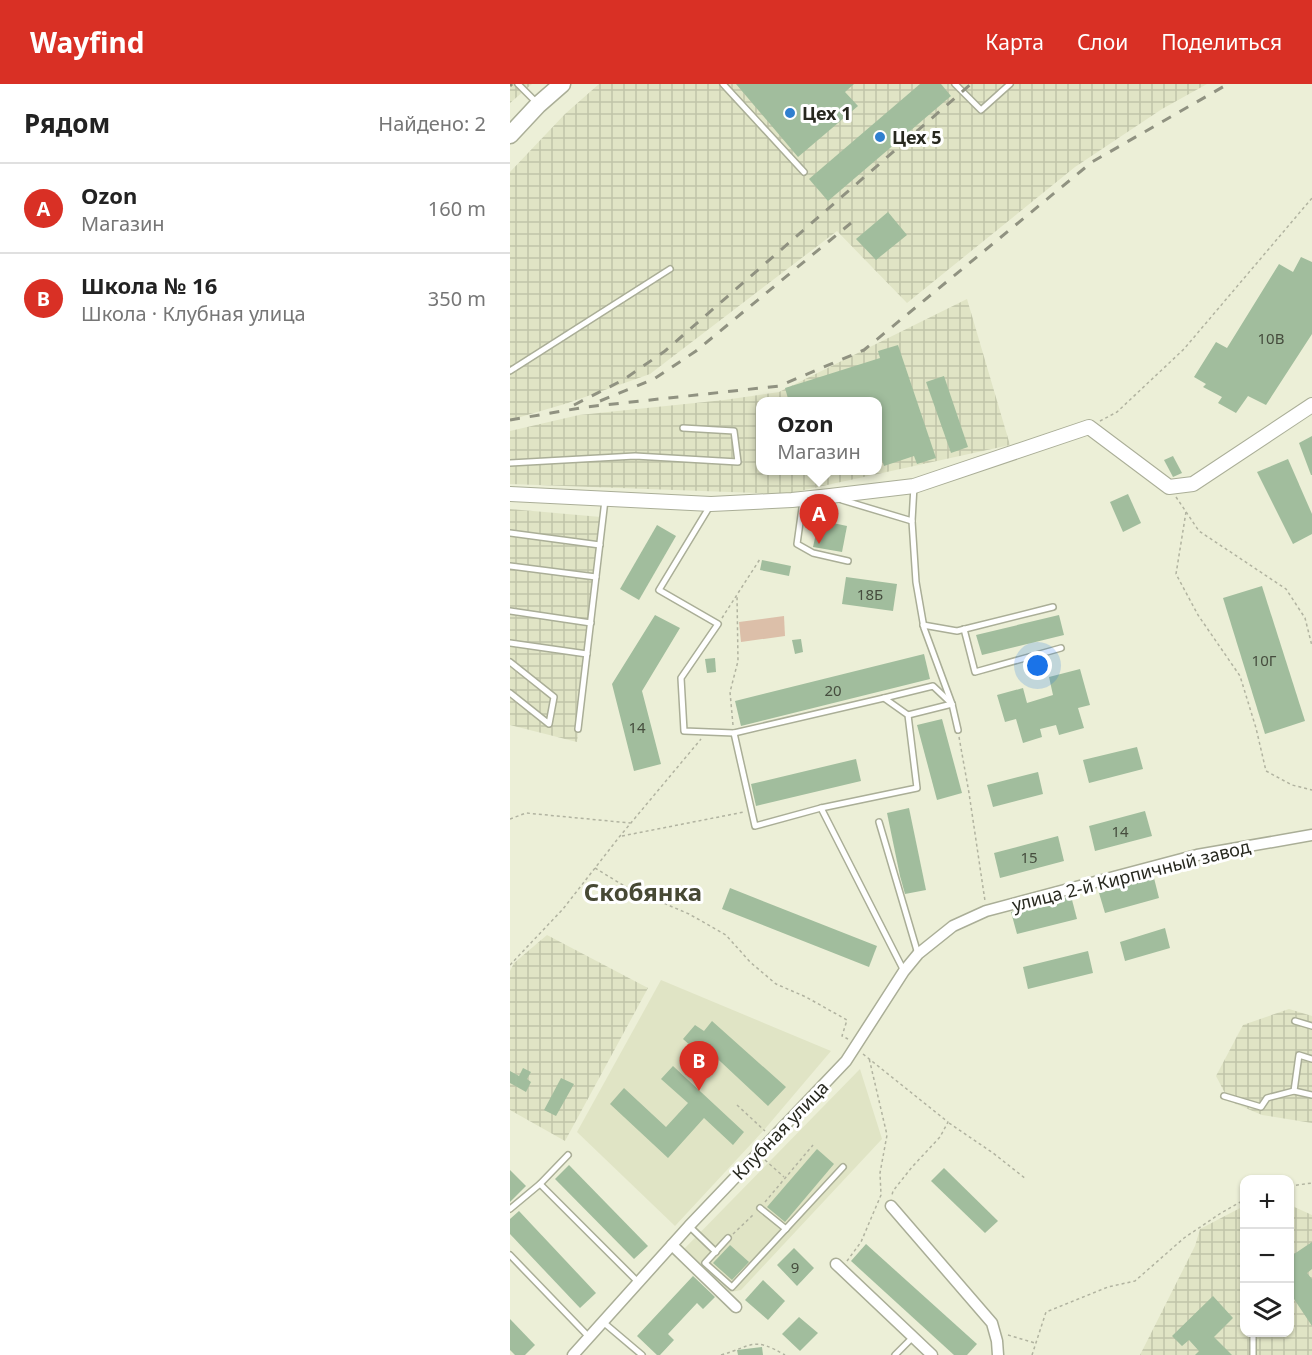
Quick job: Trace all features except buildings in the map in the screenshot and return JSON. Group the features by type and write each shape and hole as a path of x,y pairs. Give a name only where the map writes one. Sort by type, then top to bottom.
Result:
{"main road":[{"path":"510,135 538,105 562,84"}],"street":[{"path":"510,494 711,504 830,496 914,486 1089,427 1169,487 1193,484 1312,405"},
{"name":"улица 2-й Кирпичный завод","path":"986,911 1197,855 1312,835"},
{"name":"Клубная улица","path":"573,1355 689,1226 846,1061 918,954 953,926 986,911"},
{"path":"891,1206 992,1323 998,1355"},
{"path":"672,1245 736,1307"},
{"path":"838,1266 932,1355"}],"lane":[{"path":"518,84 538,105"},
{"path":"723,84 804,172"},
{"path":"955,84 981,110 1010,84"},
{"path":"510,371 670,269"},
{"path":"510,463 635,456 738,462 734,431 683,428"},
{"path":"914,486 912,521 916,582 923,625 958,730"},
{"path":"830,496 912,521"},
{"path":"578,729 605,499"},
{"path":"803,499 797,544 813,553 848,561"},
{"path":"711,504 659,590 718,624 681,678 684,730 734,733 933,686 951,704"},
{"path":"510,533 600,545"},
{"path":"510,566 596,577"},
{"path":"923,625 957,631 1053,607"},
{"path":"510,611 591,622"},
{"path":"964,629 975,672 1061,648"},
{"path":"510,643 587,654"},
{"path":"510,662 554,697 549,724 510,693"},
{"path":"734,733 755,826 821,808 917,788 908,715 884,698"},
{"path":"908,715 951,704"},
{"path":"821,808 904,972"},
{"path":"879,822 918,954"},
{"path":"1294,1021 1312,1026"},
{"path":"1294,1091 1299,1055 1312,1059"},
{"path":"1224,1096 1261,1107 1267,1098 1294,1091 1312,1095"},
{"path":"510,1209 540,1184 568,1155"},
{"path":"728,1238 705,1263 732,1287 843,1167"},
{"path":"540,1184 638,1282"},
{"path":"760,1208 786,1229"},
{"path":"689,1226 716,1252"},
{"path":"510,1255 589,1337"},
{"path":"603,1322 642,1355"},
{"path":"895,1355 913,1337"},
{"path":"1253,1355 1254,1337"}],"path":[{"path":"1089,427 1118,412 1184,349 1312,198"},
{"path":"1169,487 1199,531 1286,589 1305,618 1312,646"},
{"path":"1186,512 1176,574 1198,615 1240,676 1266,771 1292,785 1312,790"},
{"path":"718,624 760,559"},
{"path":"734,733 730,692 738,661 737,595"},
{"path":"958,730 986,911"},
{"path":"510,965 563,909 620,836 707,732"},
{"path":"620,836 751,810"},
{"path":"510,819 526,813 631,823"},
{"path":"596,868 627,887 689,914 726,935 750,962 776,984 806,997 847,1020 842,1036 908,1091 1026,1179"},
{"path":"838,1266 861,1242 881,1196 880,1173 887,1136 869,1058"},
{"path":"737,1105 772,1138"},
{"path":"891,1206 893,1191 940,1137 948,1122"},
{"path":"728,1238 760,1208 813,1145"},
{"path":"758,1153 785,1178"},
{"path":"1294,1185 1312,1183"},
{"path":"1032,1355 1046,1312 1108,1287 1135,1281 1184,1238 1240,1203"},
{"path":"992,1323 1004,1334 1036,1343"},
{"path":"721,1355 751,1343 769,1346 785,1355"}],"shaded area":[{"path":"510,84 532,84 510,103"},
{"path":"599,84 1207,84 1162,109 1075,167 907,303 837,231 650,374 568,403 510,420 510,172 565,114"},
{"path":"967,299 1010,445 882,473 882,397 756,397 756,475 873,475 786,494 510,484 510,431 579,415 779,392"},
{"path":"510,509 601,517 577,742 510,725"},
{"path":"784,616 785,636 741,642 739,622"},
{"path":"547,935 648,988 565,1141 510,1110 510,971 514,963"},
{"path":"661,980 831,1051 764,1130 675,1226 577,1132"},
{"path":"1289,1009 1312,1016 1312,1123 1262,1115 1229,1101 1216,1076 1243,1025"},
{"path":"860,1069 882,1139 741,1290 726,1293 683,1250"},
{"path":"1294,1207 1312,1215 1312,1355 1140,1355 1195,1246 1200,1229 1240,1208 1240,1337 1294,1337"}],"railway":[{"path":"574,405 623,380 665,351 971,84"},
{"path":"510,420 586,407 779,386 864,350 1092,162 1228,84"},
{"path":"600,401 654,379 696,351 851,223"}],"place":[{"name":"Цех 1","path":"790,113"},
{"name":"Цех 5","path":"880,137"},
{"name":"Ozon","path":"819,544"},
{"name":"Школа № 16","path":"699,1091"}],"district":[{"name":"Скобянка","path":"643,891"}]}
